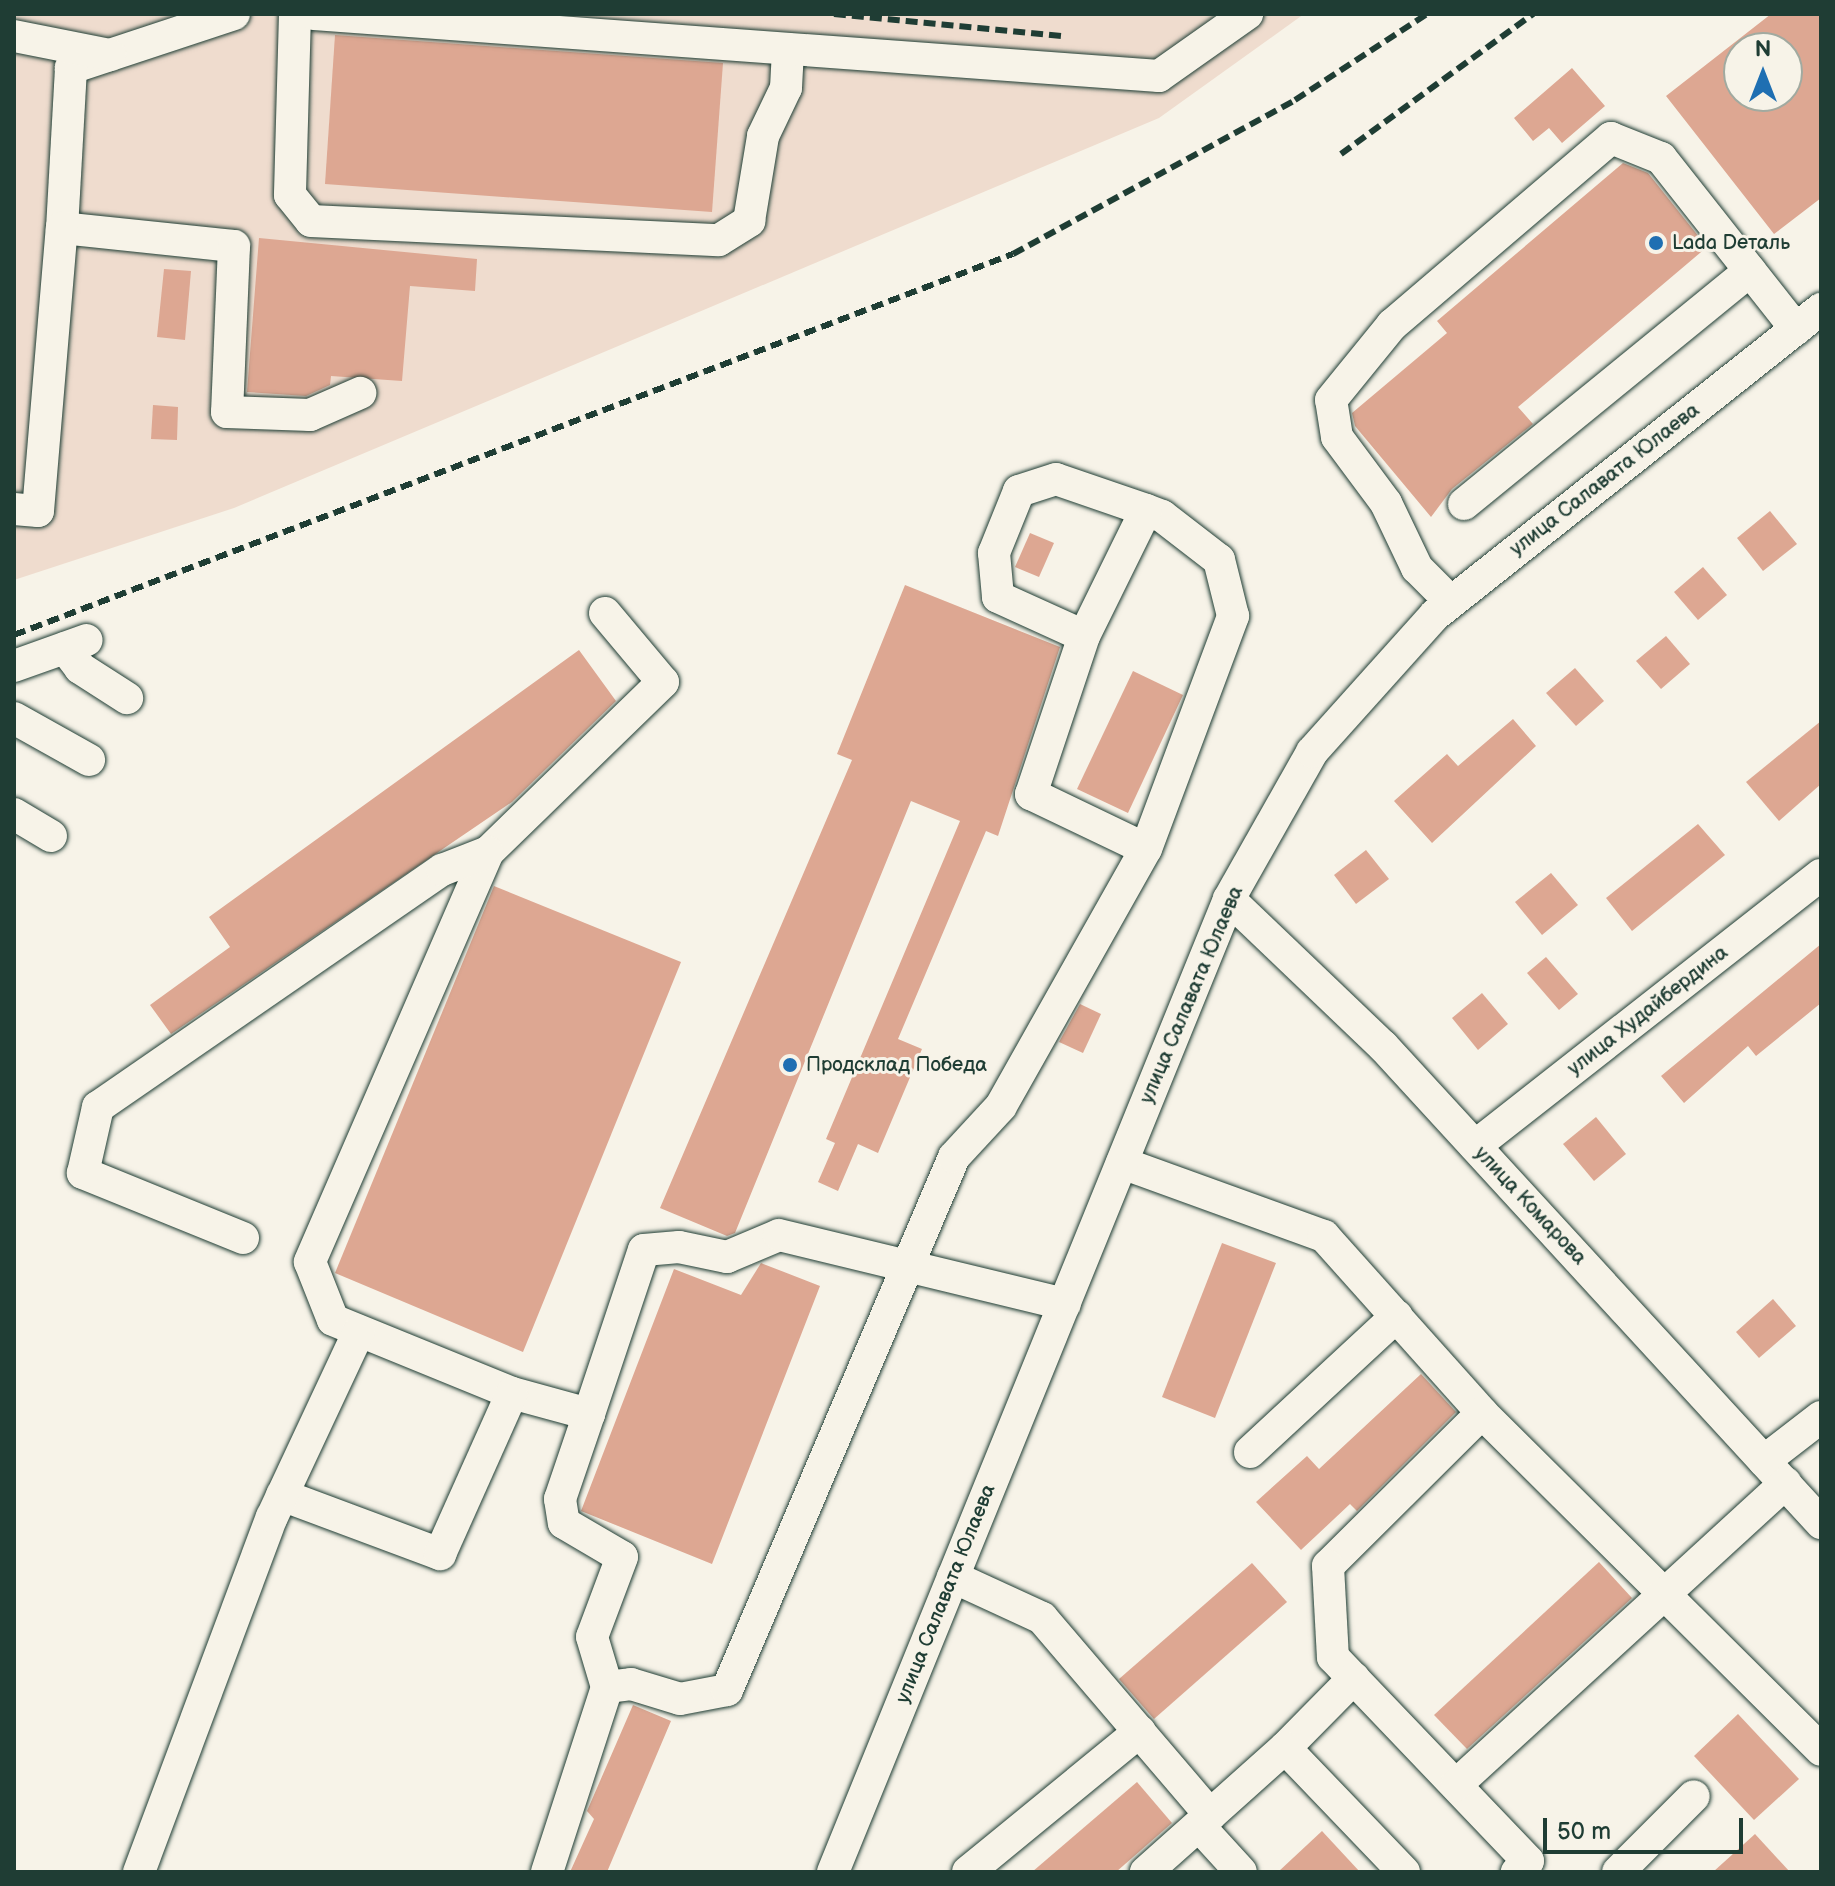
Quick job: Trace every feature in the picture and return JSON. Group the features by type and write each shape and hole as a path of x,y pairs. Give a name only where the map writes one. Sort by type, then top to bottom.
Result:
{"street":[{"path":"14,509 38,511 62,228 71,68 234,14"},
{"path":"295,14 290,195 311,221 719,240 749,221 763,136 786,88 788,49"},
{"path":"314,14 1159,76 1247,14"},
{"path":"14,36 110,55"},
{"path":"1451,602 1417,568 1386,503 1337,437 1331,400 1392,325 1611,138 1661,158 1796,329"},
{"path":"62,228 234,246 227,412 310,415 360,393"},
{"path":"1464,504 1750,271"},
{"name":"улица Салавата Юлаева","path":"833,1872 1229,899 1312,752 1451,602 1821,309"},
{"path":"607,1687 631,1684 680,1699 727,1690 907,1260 954,1157 1001,1106 1146,849 1233,616 1219,560 1146,510 1056,479 1019,491 994,553 998,597 1084,636"},
{"path":"1146,510 1084,636 1031,794 1146,849"},
{"path":"589,1414 512,1393 333,1320 310,1262 488,852 663,682 605,613"},
{"path":"14,666 76,644 80,668 127,698"},
{"path":"14,718 89,760"},
{"path":"14,814 51,836"},
{"path":"243,1238 83,1173 98,1107 442,870 488,852"},
{"name":"улица Худайбердина","path":"1475,1146 1821,875"},
{"name":"улица Комарова","path":"1229,899 1475,1146 1821,1523"},
{"path":"1122,1163 1324,1236 1482,1413 1821,1750"},
{"path":"547,1872 607,1687 592,1637 622,1557 564,1523 560,1499 644,1250 679,1247 727,1257 779,1235 907,1260 1065,1304"},
{"path":"1250,1452 1397,1316"},
{"path":"139,1872 282,1495 359,1331"},
{"path":"282,1495 440,1554 512,1393"},
{"path":"1482,1413 1328,1566 1333,1657 1528,1861 1517,1872"},
{"path":"1456,1785 1665,1593 1821,1417"},
{"path":"953,1577 1042,1618 1140,1731 1241,1872"},
{"path":"1146,1872 1285,1748 1354,1678"},
{"path":"968,1872 1140,1731"},
{"path":"1285,1748 1404,1872"},
{"path":"1618,1872 1694,1796"}],"shaded area":[{"path":"14,14 1304,14 1159,118 234,508 14,580"}],"building":[{"path":"1771,14 1821,14 1821,198 1774,234 1666,96 1723,51 1723,112 1803,112 1803,32 1748,32"},
{"path":"335,35 723,63 712,212 325,184"},
{"path":"1572,68 1605,106 1562,143 1549,128 1533,141 1514,118"},
{"path":"1623,163 1648,173 1707,247 1518,407 1533,424 1452,489 1431,517 1355,426 1352,413 1447,333 1437,321"},
{"path":"259,238 477,259 475,291 410,286 402,381 331,376 330,385 306,396 247,392"},
{"path":"164,269 191,271 185,340 157,337"},
{"path":"153,405 178,407 177,440 151,439"},
{"path":"1770,511 1797,544 1763,571 1737,538"},
{"path":"1030,533 1054,543 1039,577 1015,567"},
{"path":"1703,567 1727,595 1698,620 1674,592"},
{"path":"905,585 1060,647 998,836 986,831 898,1039 922,1049 878,1153 858,1144 838,1191 818,1182 835,1143 826,1139 960,821 911,801 735,1233 727,1236 660,1208 852,760 837,754"},
{"path":"1666,636 1690,664 1661,689 1636,661"},
{"path":"579,650 616,701 512,802 171,1034 150,1005 230,947 209,917"},
{"path":"1575,668 1604,701 1576,726 1546,693"},
{"path":"1133,671 1183,695 1128,813 1077,789"},
{"path":"1513,719 1536,746 1432,843 1394,801 1447,754 1458,766"},
{"path":"1821,721 1821,784 1779,821 1746,782"},
{"path":"1698,824 1725,855 1632,931 1606,898"},
{"path":"1366,850 1389,879 1356,904 1334,875"},
{"path":"1551,873 1578,905 1542,935 1515,902"},
{"path":"494,886 681,962 523,1352 335,1273"},
{"path":"1821,944 1821,1003 1756,1056 1748,1046 1684,1103 1661,1076"},
{"path":"1546,957 1578,994 1559,1010 1527,973"},
{"path":"1482,993 1508,1024 1478,1050 1452,1018"},
{"path":"1080,1004 1101,1014 1083,1053 1059,1042"},
{"path":"1596,1117 1626,1154 1594,1181 1563,1144"},
{"path":"1222,1243 1276,1263 1215,1418 1162,1397"},
{"path":"761,1263 820,1286 712,1564 581,1511 674,1269 741,1295"},
{"path":"1773,1299 1796,1326 1759,1358 1736,1332"},
{"path":"1421,1374 1456,1412 1357,1511 1350,1504 1301,1550 1256,1502 1307,1456 1319,1469"},
{"path":"1599,1562 1632,1598 1467,1749 1434,1715"},
{"path":"1252,1563 1287,1602 1154,1719 1119,1679"},
{"path":"633,1705 671,1721 607,1872 570,1872 594,1819 587,1811"},
{"path":"1738,1714 1799,1779 1754,1820 1694,1756"},
{"path":"1137,1782 1172,1823 1116,1872 1032,1872"},
{"path":"1322,1831 1360,1872 1278,1872"},
{"path":"1755,1834 1790,1872 1713,1872"}],"railway":[{"path":"834,14 1064,36"},
{"path":"14,635 1013,254 1295,100 1427,14"},
{"path":"1341,154 1533,14"}],"place":[{"name":"Lada Dеталь","path":"1656,243"},
{"name":"Продсклад Победа","path":"790,1065"}]}
